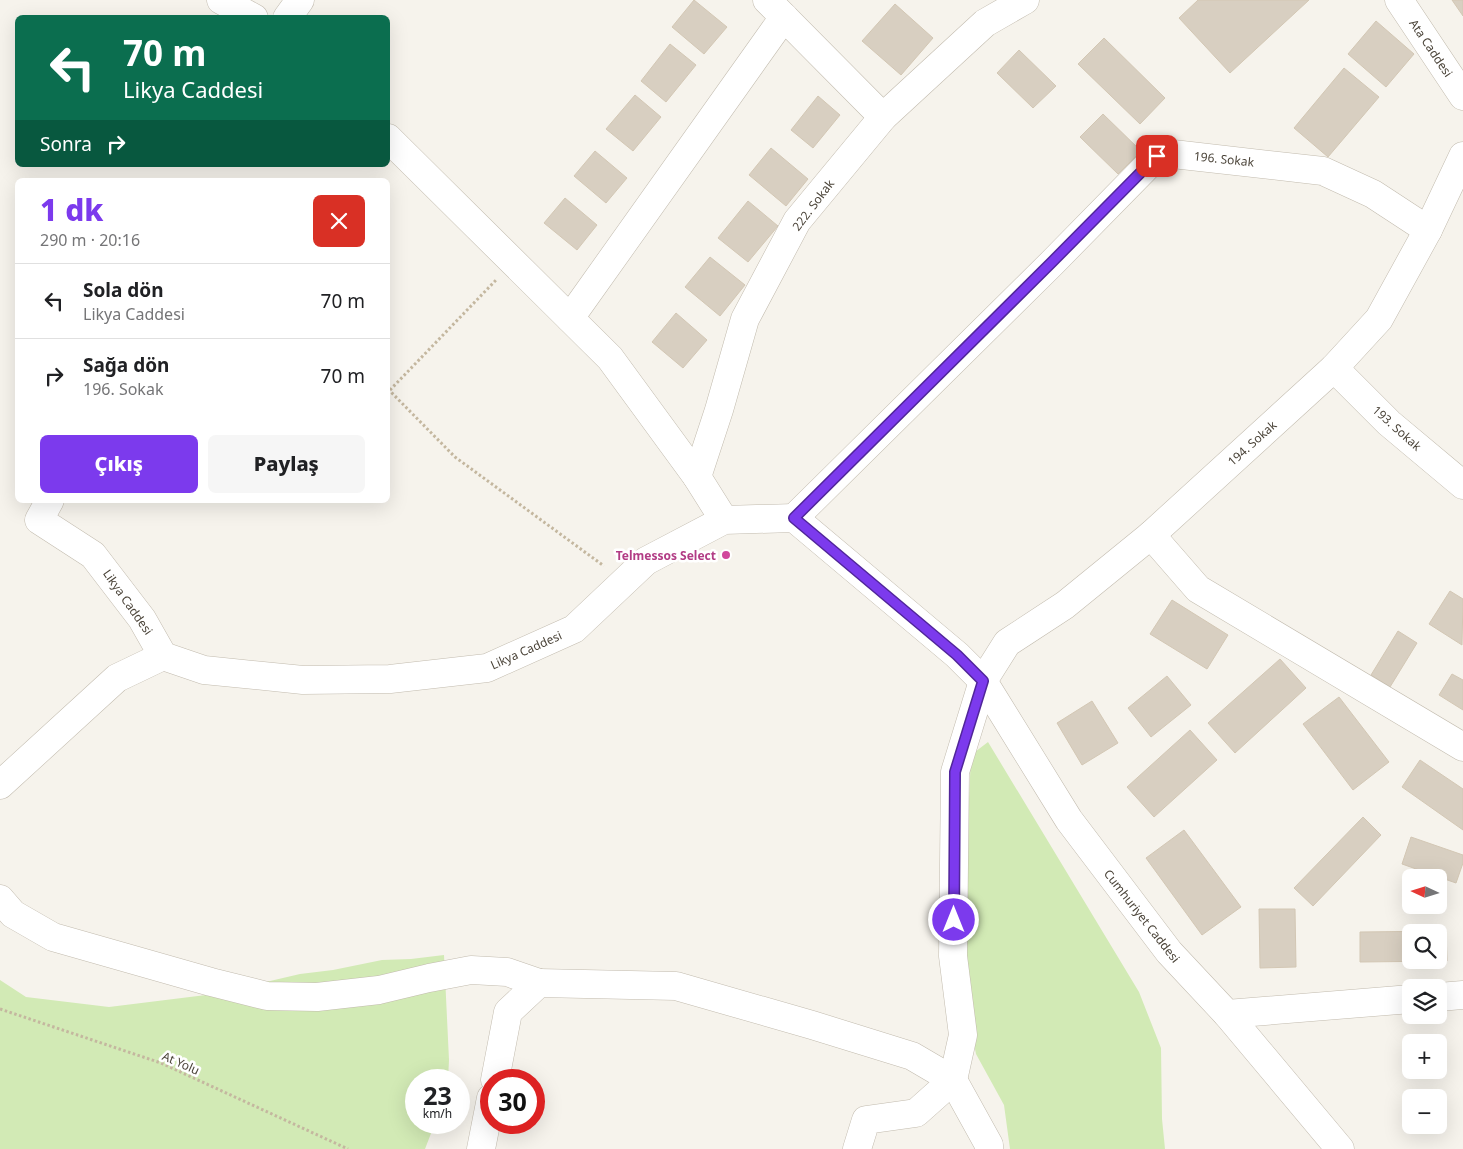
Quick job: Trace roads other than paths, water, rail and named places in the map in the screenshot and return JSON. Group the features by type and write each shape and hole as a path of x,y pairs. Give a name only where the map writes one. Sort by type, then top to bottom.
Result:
{"street":[{"path":"221,0 248,15"},
{"path":"289,15 300,0"},
{"name":"222. Sokak","path":"697,477 719,410 744,319 797,221 883,117 985,23 1025,0"},
{"name":"Ata Caddesi","path":"1399,0 1463,96"},
{"path":"570,318 776,9 883,117"},
{"path":"390,140 610,358 697,477 724,520"},
{"name":"196. Sokak","path":"794,518 1157,156 1173,154 1323,170 1373,194 1428,230"},
{"name":"194. Sokak","path":"953,1080 963,1035 954,956 955,772 983,681 1007,643 1065,605 1150,535 1334,368 1379,319 1428,230 1463,156"},
{"name":"193. Sokak","path":"1334,368 1389,422 1463,485"},
{"name":"Likya Caddesi","path":"44,510 93,555 142,619 164,656 204,670 303,680 390,679 487,668 574,629 646,561 724,520 794,518"},
{"path":"794,518 957,655 983,681"},
{"path":"1150,535 1198,589 1463,747"},
{"path":"0,785 117,678 164,656"},
{"name":"Cumhuriyet Caddesi","path":"983,681 1069,820 1169,952 1227,1014 1340,1149"},
{"path":"0,899 13,914 53,937 202,980 267,996 317,997 379,990 471,970 507,972 539,983 676,986 912,1056 953,1080 989,1149"},
{"path":"497,1069 508,1012 539,983"},
{"path":"1447,996 1463,995"},
{"path":"1227,1014 1402,1000"},
{"path":"857,1149 866,1120 916,1113 953,1080"},
{"path":"481,1149 484,1134"}],"place":[{"name":"Telmessos Select","path":"726,555"}]}
